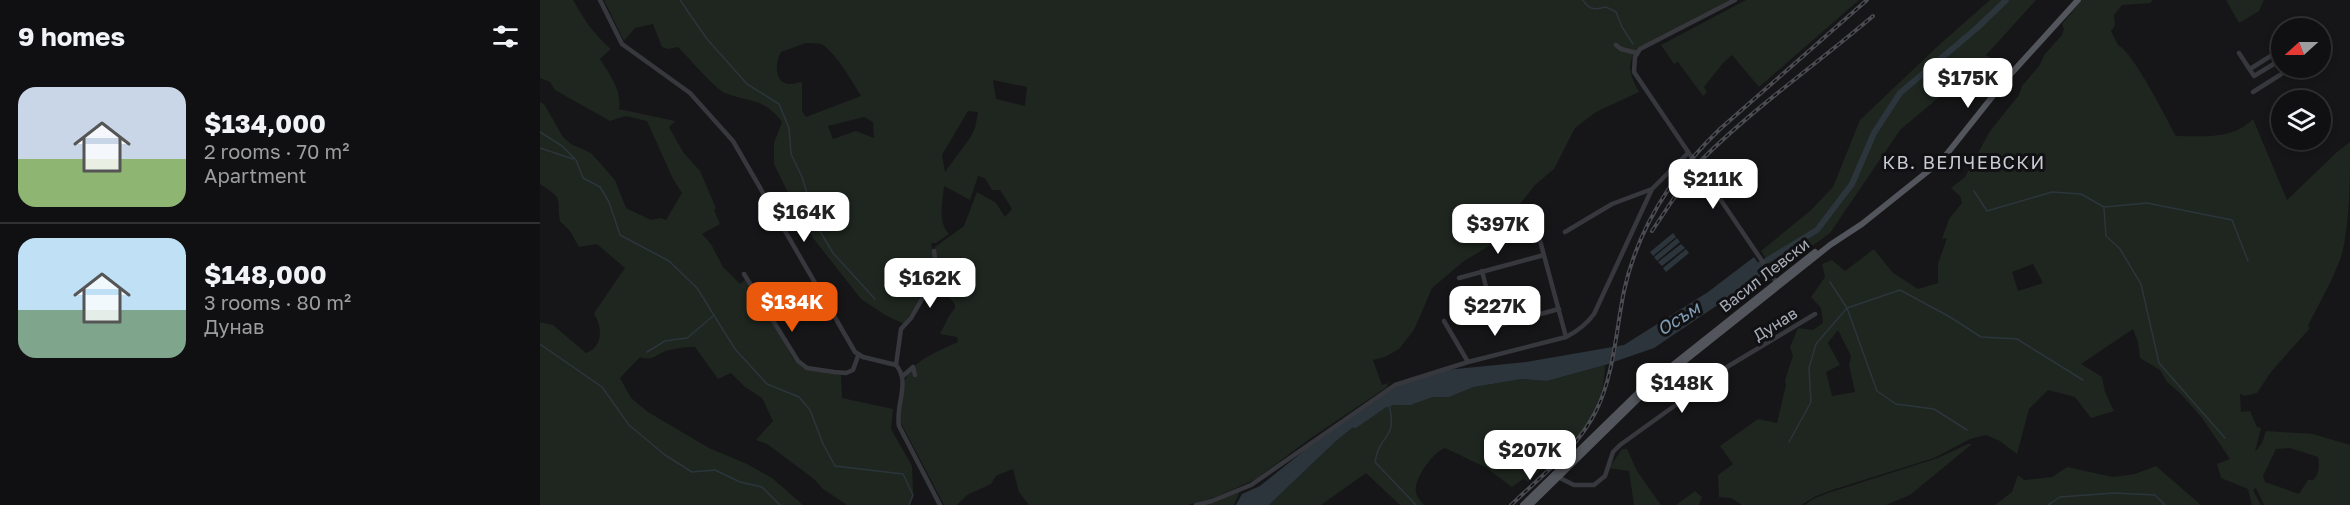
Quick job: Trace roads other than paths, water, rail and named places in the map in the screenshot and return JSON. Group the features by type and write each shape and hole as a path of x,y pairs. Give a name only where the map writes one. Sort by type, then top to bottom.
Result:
{"main road":[{"name":"Васил Левски","path":"1556,476 1642,395 1779,285 1828,242 1862,224 1942,160 2008,77 2078,0"},
{"path":"1523,505 1556,476"},
{"path":"1530,505 1556,476"}],"street":[{"path":"600,0 622,44 690,93 733,141 842,333 858,356 896,365"},
{"path":"1735,0 1646,45 1637,53 1634,63 1637,79 1779,285"},
{"path":"1616,45 1621,49 1637,53"},
{"path":"2239,53 2254,76 2271,66"},
{"path":"2250,69 2271,56"},
{"path":"2253,92 2275,78"},
{"path":"1196,505 1251,485 1395,385 1468,362 1566,337 1587,324 1594,314 1652,189 1688,153"},
{"path":"1565,232 1612,204 1652,189"},
{"path":"1538,233 1566,337"},
{"path":"903,376 896,365 901,329 911,318 937,273 934,251"},
{"path":"1459,278 1544,255"},
{"path":"1482,272 1496,326 1559,309"},
{"path":"744,274 783,340 802,365 846,373 853,370 858,356"},
{"name":"Дунав","path":"1556,476 1574,485 1594,485 1605,476 1613,452 1633,434 1677,404 1690,400 1723,378 1727,367 1815,314"},
{"path":"1444,321 1468,362"},
{"path":"915,375 913,367 903,376 897,412 899,426 940,505"}],"water":[{"path":"1673,233 1676,237 1653,256 1650,252"},
{"path":"1677,238 1680,242 1657,261 1654,257"},
{"path":"1681,244 1685,248 1662,266 1658,262"},
{"path":"1686,249 1689,253 1666,272 1663,268"},
{"path":"1754,257 1765,273 1654,348 1605,365 1547,381 1522,379 1474,387 1449,397 1433,397 1411,405 1394,405 1372,412 1336,441 1269,505 1236,505 1242,494 1260,486 1311,445 1391,388 1446,370 1526,362 1624,345 1708,292"}],"waterway":[{"path":"680,0 707,39 747,84 779,104 789,128 791,154 802,177 818,228 833,253 875,299"},
{"path":"1583,0 1593,8 1606,7 1616,12 1633,44"},
{"name":"Осъм","path":"1753,269 1817,230 1852,184 1874,133 1900,93 1977,28 2006,0"},
{"path":"540,132 562,146 576,160 583,178 600,187 609,202 620,235 669,261 697,288 735,349 767,384 799,397 810,410 823,444 835,466 903,474 913,495 909,505"},
{"path":"540,148 573,159"},
{"path":"1974,191 1987,211 2052,192 2081,194 2104,207 2147,203 2232,220 2248,261"},
{"path":"2104,208 2106,236 2120,249 2141,284 2159,363 2225,438"},
{"path":"1830,282 1847,308 1900,290 1981,337 2017,339 2083,380"},
{"path":"1789,442 1811,402 1809,368 1816,344 1847,308 1877,391 1896,404 1934,409 1967,430"},
{"path":"647,352 665,341 687,338 713,316"},
{"path":"540,344 602,387 629,425 665,455 692,472 715,470 740,482 762,487 780,505"},
{"path":"1389,405 1390,431 1380,446 1375,462 1416,505"},
{"name":"Осъм","path":"1355,425 1381,407"},
{"path":"2048,505 2060,497 2114,493 2155,495 2165,505"}],"railway":[{"path":"1511,505 1569,450 1596,411 1611,367 1630,268 1648,223 1673,183 1687,164 1720,129 1867,0"},
{"path":"1687,175 1754,112 1873,16"},
{"path":"1652,231 1696,170"}],"district":[{"name":"КВ. ВЕЛЧЕВСКИ","path":"1964,162"}]}
